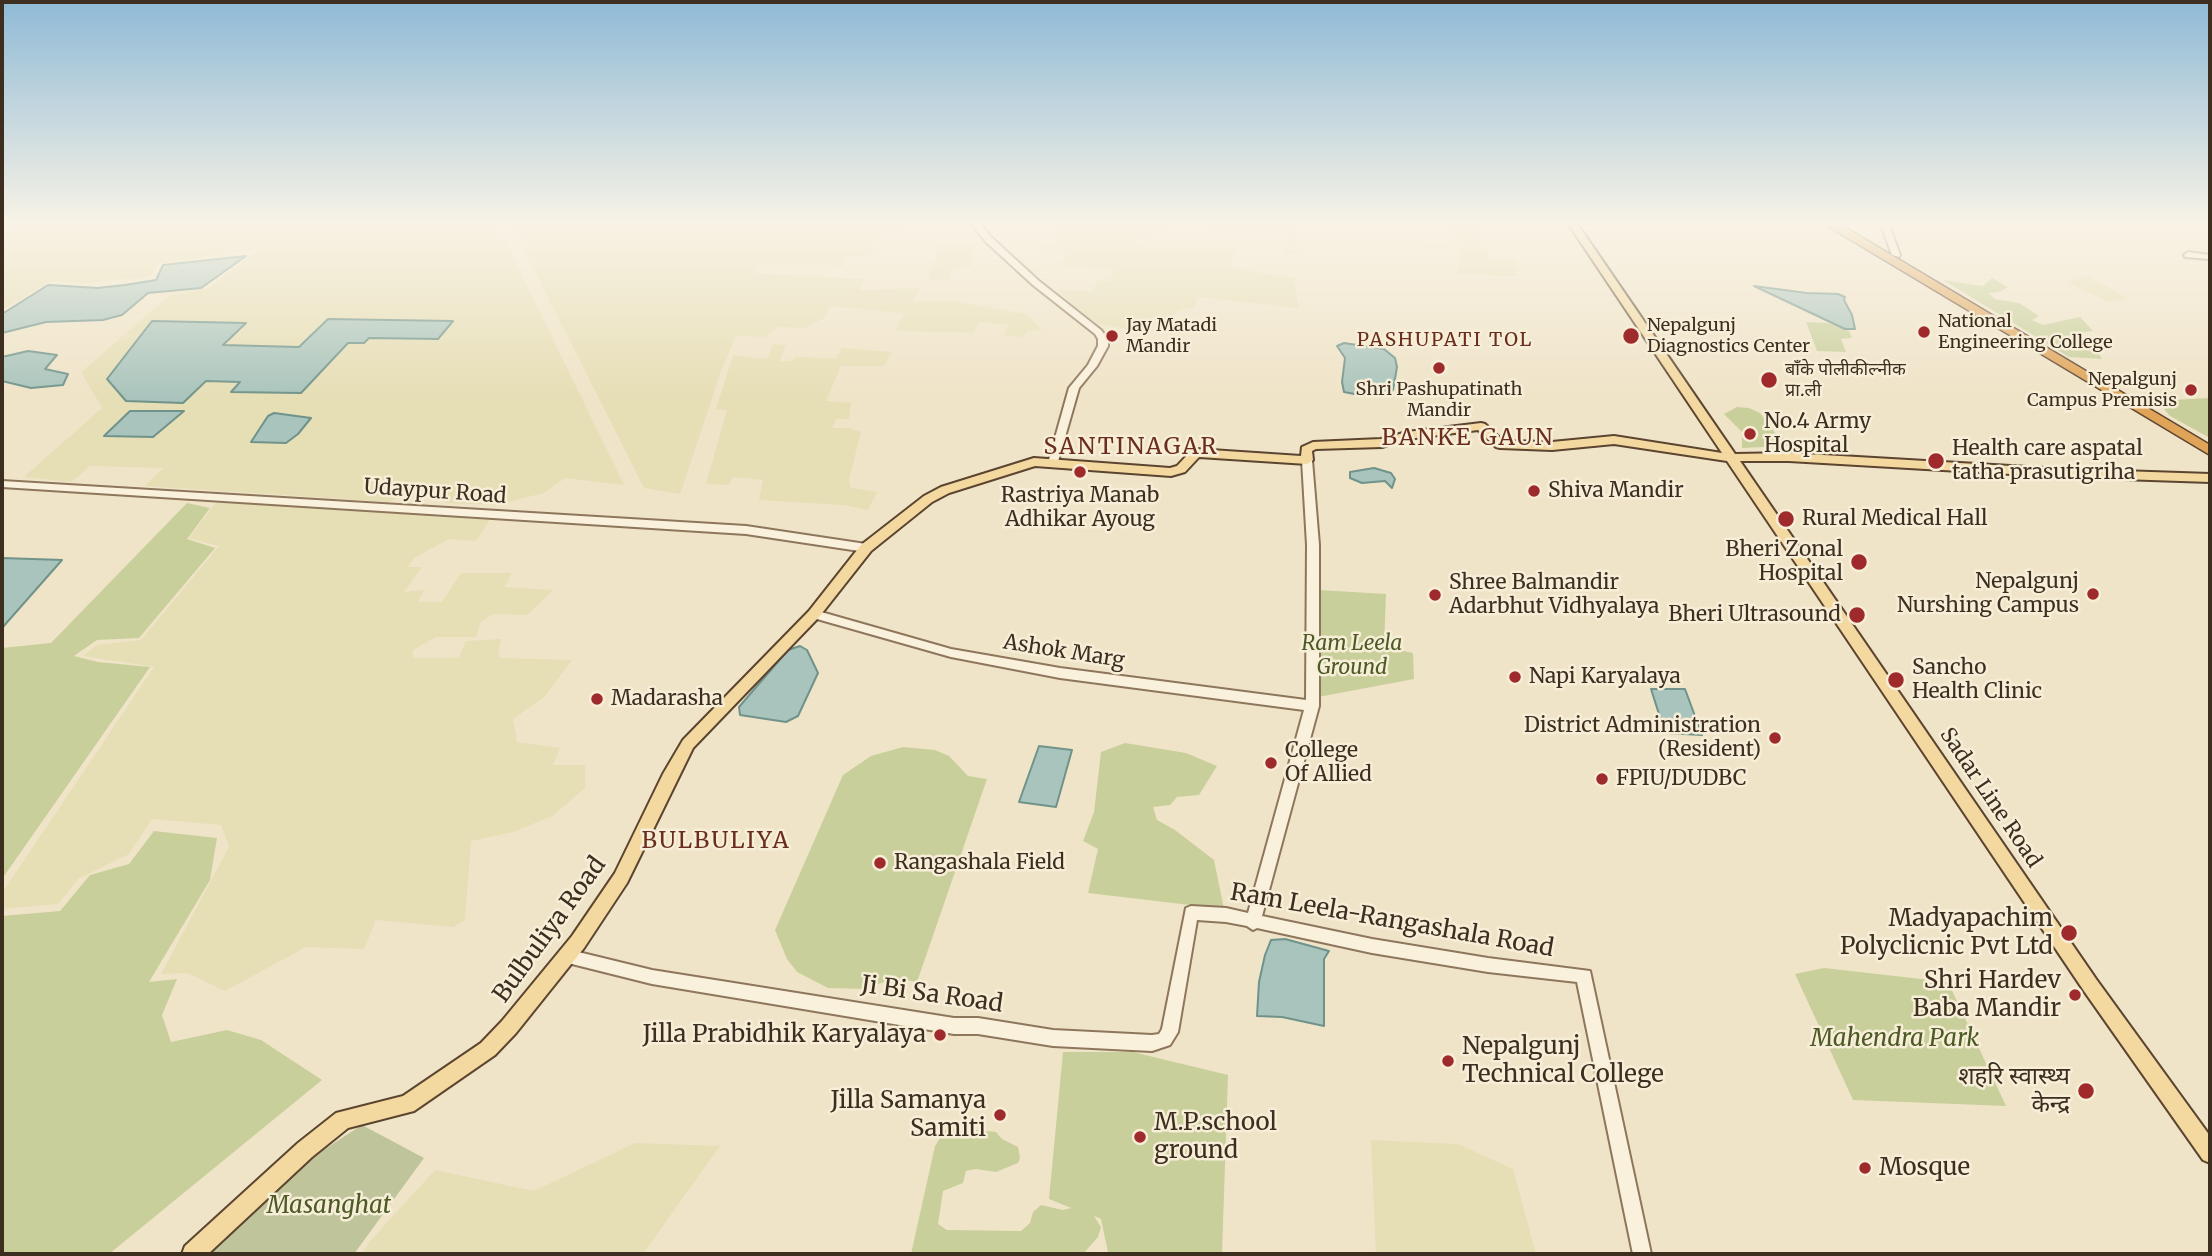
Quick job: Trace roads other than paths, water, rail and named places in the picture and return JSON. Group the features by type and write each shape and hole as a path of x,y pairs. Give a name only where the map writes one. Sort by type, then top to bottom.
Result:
{"highway":[{"path":"1925,281 2210,451"},
{"path":"1939,281 2210,441"}],"main road":[{"name":"Sadar Line Road","path":"1611,281 2088,982 2210,1153"},
{"path":"1307,460 1306,450 1313,446 1382,443 1407,436 1481,426 1500,444 1552,446 1614,440 1731,458 1814,458 2062,473 2210,478"},
{"name":"Bulbuliya Road","path":"193,1254 305,1150 343,1120 407,1104 488,1049 566,956 621,878 688,744 814,614 866,548 928,499 945,490 1034,462 1171,472 1181,470 1196,453 1307,460"}],"street":[{"path":"1033,281 1098,332 1103,339 1103,346 1092,366 1074,388 1053,463"},
{"path":"1253,923 1312,706 1313,545 1307,460"},
{"name":"Udaypur Road","path":"2,484 746,530 866,548"},
{"name":"Ashok Marg","path":"814,614 951,653 1049,671 1312,706"},
{"name":"Ji Bi Sa Road","path":"566,956 652,977 954,1026 978,1026 1053,1038 1152,1043 1164,1040 1170,1032 1191,913"},
{"name":"Ram Leela-Rangashala Road","path":"1191,913 1226,915 1253,923 1488,965 1584,976"},
{"path":"1584,976 1642,1254"}],"water":[{"path":"152,281 211,281 201,288 148,293 122,315 103,320 46,322 2,333 2,314 48,285 98,288"},
{"path":"1754,286 1838,294 1845,297 1855,329 1845,329"},
{"path":"328,319 453,321 438,339 369,338 364,343 348,343 301,393 231,392 240,382 206,381 183,403 126,401 107,379 152,321 246,323 223,345 299,347"},
{"path":"1344,343 1384,349 1395,358 1397,367 1393,390 1386,396 1344,392 1342,382 1345,358 1337,346"},
{"path":"28,351 57,355 45,369 68,374 63,385 31,388 2,381 2,357"},
{"path":"130,411 184,411 153,437 104,436"},
{"path":"274,413 311,418 298,434 286,443 251,442 268,416"},
{"path":"1374,468 1391,473 1395,479 1392,488 1385,481 1362,483 1350,478 1350,472"},
{"path":"2,558 62,560 2,628"},
{"path":"800,646 807,650 818,673 798,716 786,722 740,715 739,707 788,650"},
{"path":"1651,689 1685,689 1702,735 1665,733"},
{"path":"1039,746 1072,750 1056,807 1019,802"},
{"path":"1285,939 1329,951 1324,959 1324,1026 1282,1017 1257,1016 1259,982 1265,955 1271,940"}],"place":[{"name":"National Engineering College","path":"1924,332"},
{"name":"Jay Matadi Mandir","path":"1112,336"},
{"name":"Nepalgunj Diagnostics Center","path":"1631,336"},
{"name":"Shri Pashupatinath Mandir","path":"1439,368"},
{"name":"बाँके पोलीकील्नीक प्रा.ली","path":"1769,380"},
{"name":"Nepalgunj Campus Premisis","path":"2191,390"},
{"name":"No.4 Army Hospital","path":"1750,434"},
{"name":"Health care aspatal tatha prasutigriha","path":"1936,461"},
{"name":"Rastriya Manab Adhikar Ayoug","path":"1080,472"},
{"name":"Shiva Mandir","path":"1534,491"},
{"name":"Rural Medical Hall","path":"1786,519"},
{"name":"Bheri Zonal Hospital","path":"1859,562"},
{"name":"Nepalgunj Nurshing Campus","path":"2093,594"},
{"name":"Shree Balmandir Adarbhut Vidhyalaya","path":"1435,595"},
{"name":"Bheri Ultrasound","path":"1857,615"},
{"name":"Napi Karyalaya","path":"1515,677"},
{"name":"Sancho Health Clinic","path":"1896,680"},
{"name":"Madarasha","path":"597,699"},
{"name":"District Administration (Resident)","path":"1775,738"},
{"name":"College Of Allied","path":"1271,763"},
{"name":"FPIU/DUDBC","path":"1602,779"},
{"name":"Rangashala Field","path":"880,863"},
{"name":"Madyapachim Polyclicnic Pvt Ltd","path":"2069,933"},
{"name":"Shri Hardev Baba Mandir","path":"2075,995"},
{"name":"Jilla Prabidhik Karyalaya","path":"940,1035"},
{"name":"Nepalgunj Technical College","path":"1448,1061"},
{"name":"शहरि स्वास्थ्य केन्द्र","path":"2086,1091"},
{"name":"Jilla Samanya Samiti","path":"1000,1115"},
{"name":"M.P.school ground","path":"1140,1137"},
{"name":"Mosque","path":"1865,1168"}],"district":[{"name":"PASHUPATI TOL","path":"1445,341"},
{"name":"BANKE GAUN","path":"1468,438"},
{"name":"SANTINAGAR","path":"1131,447"},
{"name":"BULBULIYA","path":"716,841"}],"park label":[{"name":"Ram Leela Ground","path":"1352,656"},
{"name":"Mahendra Park","path":"1895,1039"},
{"name":"Masanghat","path":"329,1206"}]}
